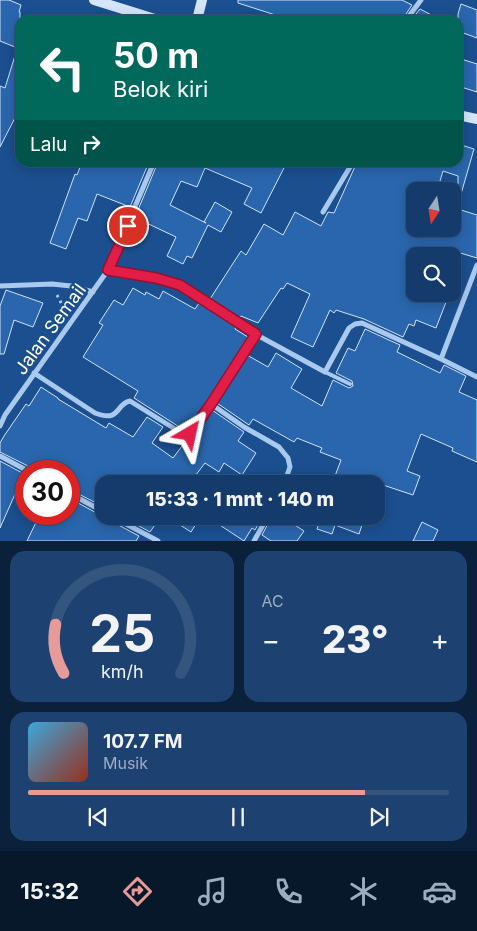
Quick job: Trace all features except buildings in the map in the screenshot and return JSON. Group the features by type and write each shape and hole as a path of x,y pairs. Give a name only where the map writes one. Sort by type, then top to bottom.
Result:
{"main road":[{"path":"94,0 142,15"},
{"path":"198,15 202,0"},
{"path":"463,116 477,119"}],"street":[{"path":"410,15 421,0"},
{"name":"Jalan Semail","path":"0,426 5,415 34,373 108,270 152,167"},
{"path":"323,212 350,167"},
{"path":"441,358 477,265"},
{"path":"108,270 156,278 180,285 256,334 325,372 349,328 355,324 362,324 441,358 477,377"},
{"path":"0,286 52,284 71,286 93,292"},
{"path":"34,373 95,413 112,415 130,401 184,434 190,434 256,334"},
{"path":"211,404 279,447 288,458 290,467 287,475"},
{"path":"0,456 15,464"},
{"path":"80,499 95,507"},
{"path":"129,525 158,541"},
{"path":"254,541 263,525"}],"lane":[{"path":"325,372 350,384"}],"path":[{"path":"52,284 72,321"}],"route":[{"path":"128,226 108,270 156,278 180,285 256,334 190,434"}]}
